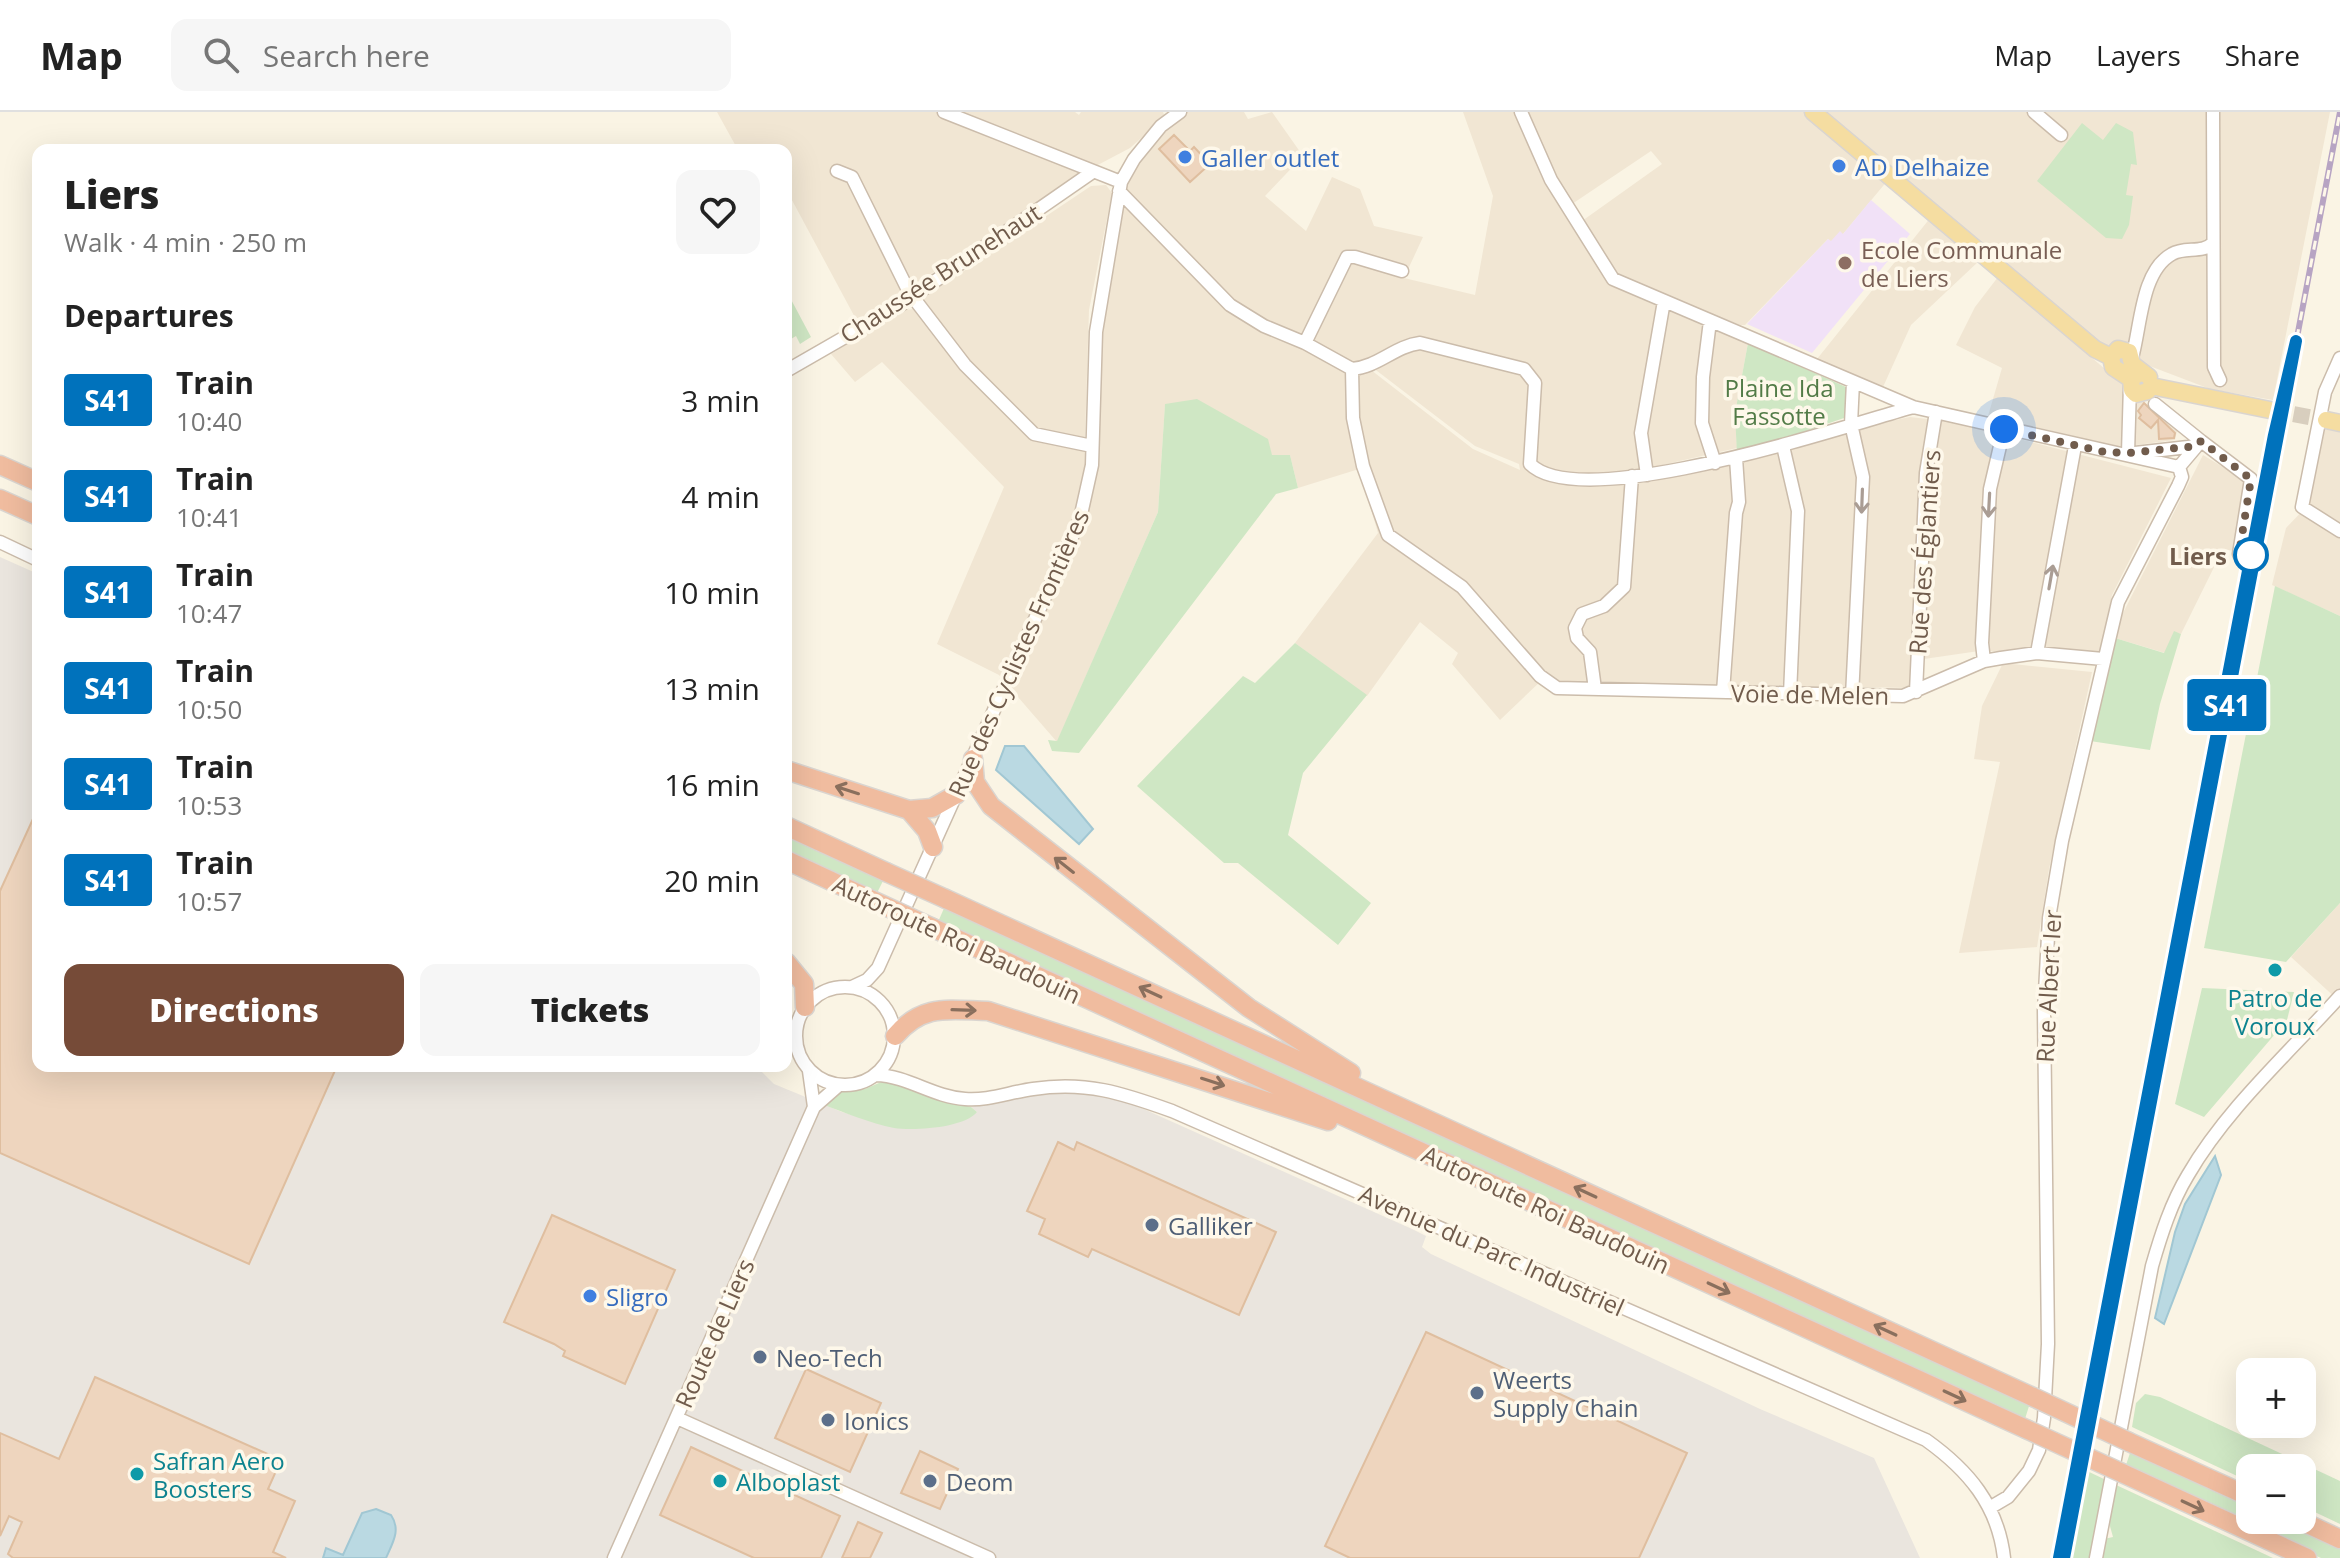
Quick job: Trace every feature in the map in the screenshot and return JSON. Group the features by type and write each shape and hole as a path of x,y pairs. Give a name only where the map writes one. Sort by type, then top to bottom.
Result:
{"highway":[{"path":"0,465 32,479"},
{"path":"0,499 32,513"},
{"path":"973,759 975,782 991,806 1249,1008 1375,1087 1399,1106"},
{"path":"792,772 909,810 932,808 957,794"},
{"path":"947,813 967,803 991,806"},
{"path":"909,810 927,831 933,847"},
{"name":"Autoroute Roi Baudouin","path":"792,829 2033,1397 2122,1448 2236,1492"},
{"name":"Autoroute Roi Baudouin","path":"792,863 2307,1558"},
{"path":"792,969 804,984 803,1011"},
{"path":"894,1044 918,1014 948,1009 988,1011 1353,1130 1377,1132"},
{"path":"2316,1528 2340,1539"}],"main road":[{"path":"1813,112 2095,349 2134,374 2270,410"}],"street":[{"path":"944,112 1120,186 1230,305 1264,326 1305,343 1352,369 1369,366 1406,346 1420,343 1524,369 1535,383 1529,455 1532,467 1584,479 1647,475 1715,463 1783,446 1913,407"},
{"path":"1120,186 1143,148 1161,126 1180,112"},
{"path":"1521,112 1551,180 1613,279 1913,407 2075,446 2128,453 2179,467 2199,443"},
{"path":"2034,112 2061,135"},
{"path":"2213,112 2214,367 2220,380"},
{"path":"837,171 852,177 913,297 965,365 1034,434 1092,446"},
{"name":"Chaussée Brunehaut","path":"792,368 913,297 1091,173"},
{"name":"Rue des Cyclistes Frontières","path":"852,987 867,980 878,968 1080,519 1090,481 1096,332 1120,186"},
{"path":"2128,453 2138,337 2148,288 2160,263 2179,251 2208,248 2213,243"},
{"path":"1305,343 1347,257 1402,271"},
{"path":"1647,475 1641,433 1664,301"},
{"path":"1710,321 1703,377 1702,423 1715,463"},
{"path":"2340,358 2325,392 2302,507 2340,531"},
{"name":"Voie de Melen","path":"1352,369 1353,418 1363,466 1388,535 1462,587 1540,676 1557,688 1903,696 1984,661 2037,653 2103,659"},
{"path":"2134,374 2199,443 2251,479 2239,554"},
{"path":"1852,696 1863,477 1851,424 1853,382"},
{"name":"Rue des Églantiers","path":"1916,692 1926,473 1936,412"},
{"path":"1984,661 1982,643 1990,489 2004,429"},
{"path":"2128,453 2199,443"},
{"path":"1783,446 1798,511 1790,694"},
{"path":"2037,653 2075,446"},
{"path":"1723,692 1739,502 1736,458"},
{"name":"Rue Albert Ier","path":"1991,1507 2008,1497 2034,1461 2039,1450 2047,1394 2044,1010 2049,918 2062,841 2118,602 2178,486 2182,477 2179,467"},
{"path":"1595,689 1590,652 1577,638 1575,628 1582,614 1604,606 1624,587 1632,476"},
{"path":"0,542 32,557"},
{"path":"878,968 883,1003 892,1019 894,1044 909,1080"},
{"path":"792,1018 826,991 852,987 869,992 883,1003"},
{"path":"2096,1558 2122,1448 2152,1266 2164,1224 2188,1174 2237,1109 2340,996"},
{"path":"792,1038 803,1011"},
{"path":"792,1043 809,1069 826,1082 839,1085 865,1081 876,1075 894,1044"},
{"path":"809,1069 814,1107"},
{"name":"Avenue du Parc Industriel","path":"876,1075 909,1080 966,1100 1044,1088 1087,1086 1124,1093 1172,1111 1926,1440 1952,1458 1973,1480 1991,1507 2001,1536 2004,1558"},
{"name":"Route de Liers","path":"614,1558 814,1107 839,1085"},
{"path":"677,1418 989,1558"}],"shaded area":[{"path":"717,112 1075,112 1079,115 1081,112 1163,112 1165,117 1130,148 1075,177 858,323 792,200 792,144 735,144"},
{"path":"1180,112 1244,112 1248,119 1272,112 1303,156 1265,196 1306,231 1332,177 1360,189 1374,226 1423,237 1404,278 1475,295 1493,196 1463,112 1518,112 1545,172 1606,280 1641,299 1748,343 1735,413 1737,448 1627,473 1718,467 1840,431 1910,417 1953,422 2171,478 2112,595 2100,652 1979,651 1924,659 1924,677 1909,688 1860,687 1858,692 1797,688 1794,681 1785,681 1780,688 1570,683 1543,679 1500,720 1452,664 1458,653 1420,622 1367,696 1295,643 1378,533 1359,469 1298,488 1290,455 1272,455 1165,405 1158,512 1057,742 999,675 937,644 1004,487 882,362 855,382 831,354 904,310 914,309 1034,433 1091,446 1094,351 1123,183 1134,159","holes":["1368,364 1475,446 1519,464 1520,470 1473,449 1371,370"]},
{"path":"1527,112 1806,112 1888,180 1843,234 1831,242 1828,239 1745,325 1740,325 1620,277 1605,262 1582,221 1662,164 1651,151 1572,204 1550,167"},
{"path":"1825,112 2330,112 2273,400 2210,389 2147,365 2117,344 2101,346"},
{"path":"1106,185 1112,193 1089,310 1085,437 1078,441 1037,429 973,365 922,299 1091,186"},
{"name":"Ecole Communale de Liers","path":"1871,200 1910,234 1812,353 1747,324 1828,239 1831,241 1840,231 1843,234"},
{"path":"1931,217 1979,261 1911,325 1883,387 1817,359"},
{"path":"1998,277 2177,431 2175,440 2121,447 1988,416 2002,368 1956,345 1975,307"},
{"path":"2325,429 2340,432 2340,616 2272,585 2286,528 2309,504"},
{"path":"2203,455 2246,481 2234,551 2223,549 2181,634 2174,632 2165,653 2115,638 2121,617"},
{"path":"0,557 32,571 32,1072 762,1072 774,1084 842,1112 896,1128 977,1112 971,1107 1032,1093 1084,1090 1128,1102 1412,1229 1426,1236 1422,1247 1431,1254 1760,1409 1874,1458 1920,1558 0,1558"},
{"path":"2003,663 2092,672 2049,869 2037,947 1959,953 2000,762 1974,759 1982,706"},
{"path":"2340,903 2340,1000 2339,1001 2291,957"}],"green space":[{"path":"2082,123 2103,140 2116,123 2133,132 2137,165 2131,164 2126,195 2133,196 2129,225 2122,239 2106,238 2037,181"},
{"path":"792,301 811,337 800,344 796,336 792,338"},
{"name":"Plaine Ida Fassotte","path":"1748,343 1846,387 1848,412 1844,418 1737,455 1735,413"},
{"path":"1197,399 1268,439 1272,455 1290,455 1298,488 1276,494 1079,753 1052,751 1048,740 1057,741 1158,512 1165,404"},
{"path":"2275,586 2340,616 2340,903 2286,962 2204,948"},
{"path":"2174,631 2181,634 2150,750 2090,741 2115,638 2164,653"},
{"path":"1295,643 1367,695 1303,773 1288,835 1371,903 1338,945 1238,863 1224,863 1137,786 1243,676 1255,683"},
{"path":"792,835 885,877 876,895 792,856"},
{"path":"945,906 2030,1403 2024,1422 938,922"},
{"path":"2202,988 2294,992 2287,1020 2204,1117 2175,1104"},
{"path":"886,1080 928,1097 971,1107 977,1112 950,1125 903,1129 858,1118 822,1104 834,1093 865,1089"},
{"path":"2145,1394 2160,1397 2236,1432 2236,1438 2248,1438 2282,1454 2236,1454 2236,1475 2132,1427 2136,1403"},
{"path":"2131,1450 2236,1499 2236,1519 2125,1468"},
{"path":"2085,1470 2106,1480 2091,1558 2068,1558"},
{"path":"2316,1470 2340,1481 2340,1524 2316,1513"},
{"path":"2114,1484 2273,1558 2100,1558 2104,1539 2113,1537 2108,1519"},
{"path":"2269,1534 2314,1534 2340,1546 2340,1558 2321,1558"}],"water":[{"path":"1005,746 1024,746 1093,829 1079,844 996,770"},
{"path":"2215,1156 2221,1175 2164,1324 2155,1318 2175,1232 2185,1204"},
{"path":"376,1509 391,1515 394,1520 395,1536 386,1558 323,1558 326,1548 343,1555 362,1513"}],"building":[{"name":"Galler outlet","path":"1174,135 1190,151 1194,147 1210,164 1190,182 1159,149"},
{"path":"2144,403 2175,433 2174,438 2159,439 2158,420 2151,428 2139,418 2141,415 2138,411"},
{"path":"32,821 32,1072 334,1072 249,1264 0,1153 0,891"},
{"name":"Galliker","path":"1058,1142 1074,1150 1077,1142 1276,1232 1239,1315 1092,1249 1088,1257 1039,1234 1045,1219 1027,1211"},
{"name":"Sligro","path":"552,1215 675,1270 625,1384 563,1356 565,1351 554,1344 504,1322"},
{"name":"Weerts Supply Chain","path":"1426,1332 1687,1453 1639,1558 1350,1558 1325,1546"},
{"name":"Ionics","path":"806,1369 881,1403 850,1472 775,1438"},
{"name":"Safran Aero Boosters","path":"95,1377 281,1460 268,1489 295,1501 273,1552 286,1558 13,1558 8,1554 22,1522 9,1516 0,1536 0,1433 59,1459"},
{"name":"Alboplast","path":"691,1447 840,1516 821,1558 754,1558 660,1515"},
{"name":"Deom","path":"920,1451 958,1469 940,1509 901,1493"},
{"path":"858,1522 882,1533 870,1558 842,1558"}],"tunnel":[{"path":"2270,410 2326,420"}],"railway":[{"path":"2064,1558 2340,112"}],"train":[{"name":"S41","path":"2059,1558 2274,435 2296,341 2064,1558"}],"place":[{"name":"Galler outlet","path":"1185,157"},
{"name":"AD Delhaize","path":"1839,166"},
{"name":"Ecole Communale de Liers","path":"1845,263"},
{"name":"Liers","path":"2251,555"},
{"name":"Patro de Voroux","path":"2275,970"},
{"name":"Galliker","path":"1152,1225"},
{"name":"Sligro","path":"590,1296"},
{"name":"Neo-Tech","path":"760,1357"},
{"name":"Weerts Supply Chain","path":"1477,1393"},
{"name":"Ionics","path":"828,1420"},
{"name":"Safran Aero Boosters","path":"137,1474"},
{"name":"Alboplast","path":"720,1481"},
{"name":"Deom","path":"930,1481"}],"route":[{"path":"2004,429 2105,452 2128,453 2197,446 2201,441 2251,479 2239,554 2251,555"}]}
